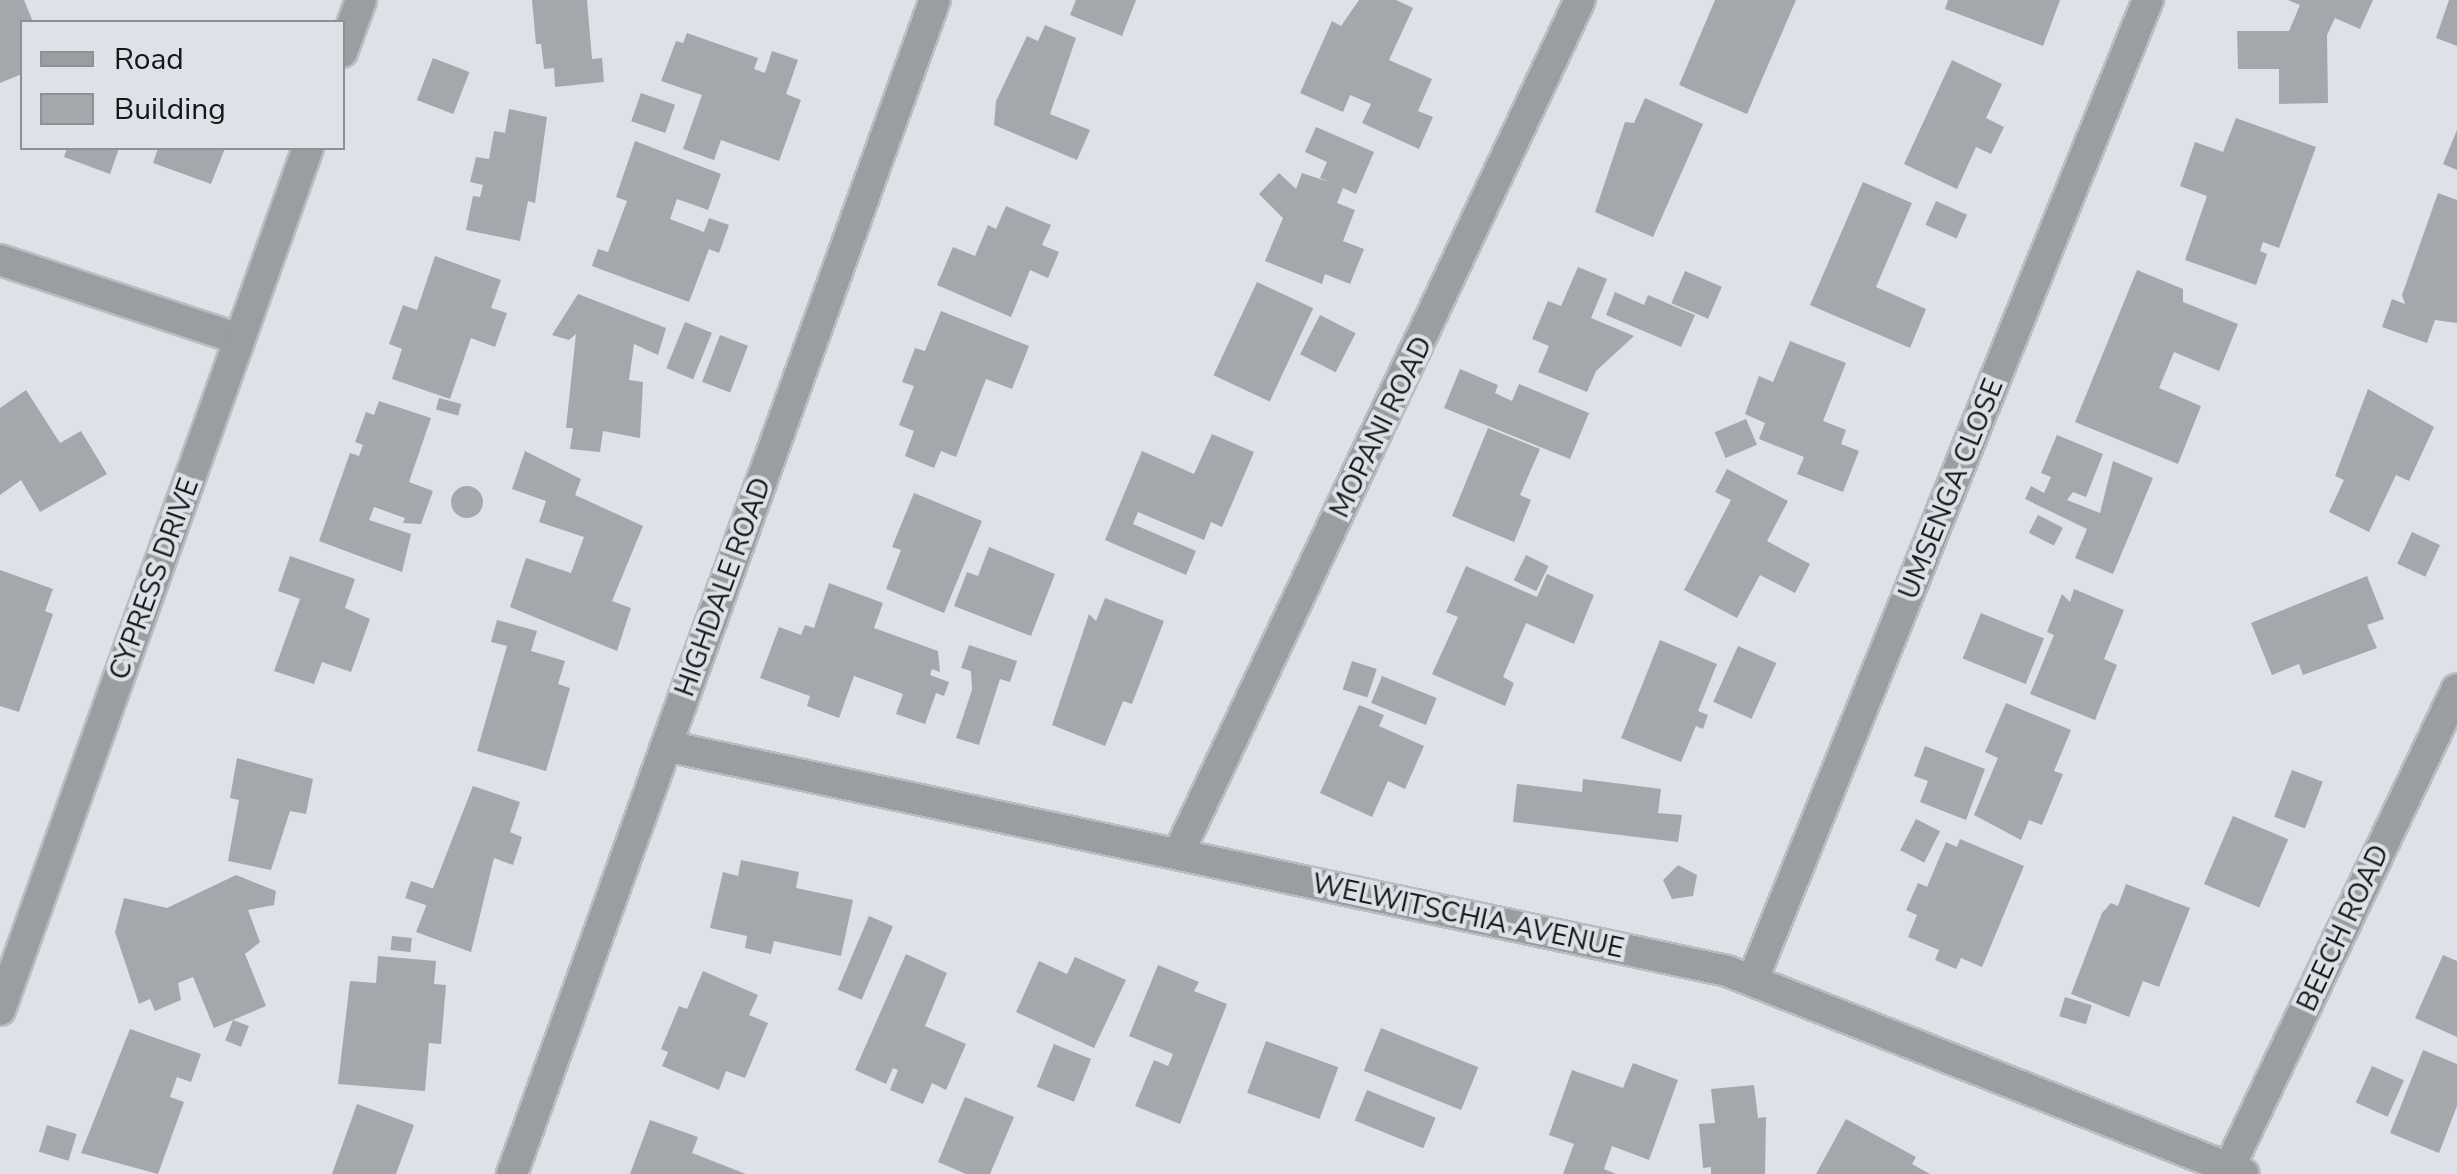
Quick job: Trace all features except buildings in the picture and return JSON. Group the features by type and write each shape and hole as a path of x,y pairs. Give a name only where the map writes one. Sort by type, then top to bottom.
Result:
{"street":[{"path":"345,44 361,0"},
{"name":"HIGHDALE ROAD","path":"512,1174 935,0"},
{"name":"MOPANI ROAD","path":"1179,852 1580,0"},
{"name":"UMSENGA CLOSE","path":"1753,979 2148,0"},
{"name":"CYPRESS DRIVE","path":"0,1010 307,150"},
{"path":"0,260 239,339"},
{"name":"BEECH ROAD","path":"2236,1171 2457,689"},
{"name":"WELWITSCHIA AVENUE","path":"666,746 1179,852 1753,979 2236,1171"}]}
